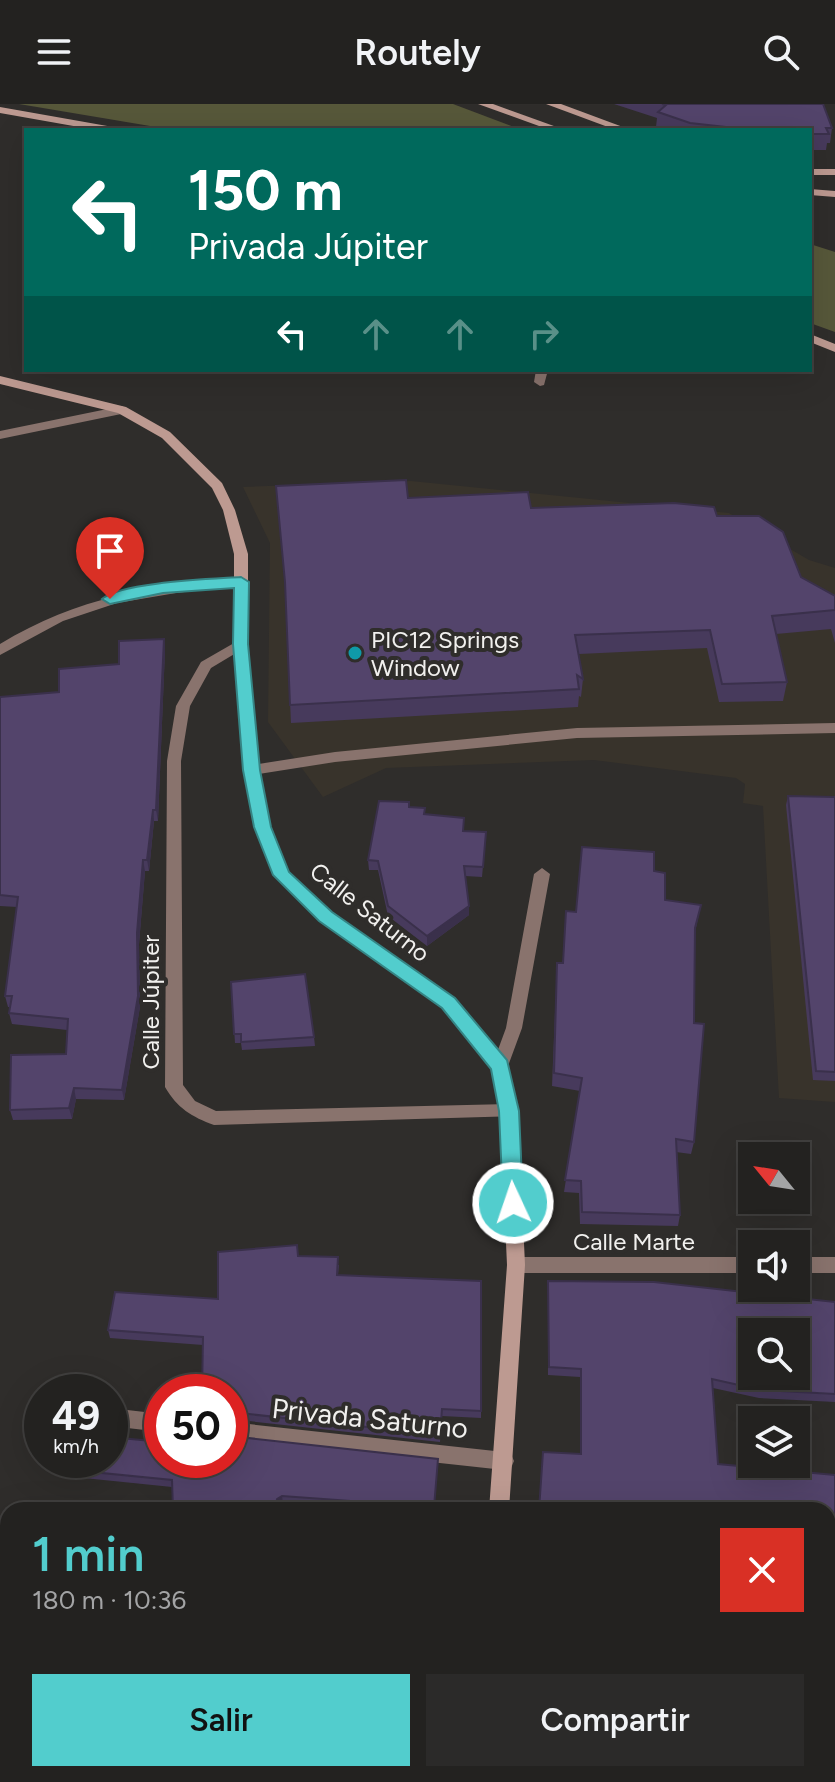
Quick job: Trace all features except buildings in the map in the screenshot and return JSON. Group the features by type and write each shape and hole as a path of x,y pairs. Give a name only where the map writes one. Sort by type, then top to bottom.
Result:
{"main road":[{"path":"483,104 554,128"},
{"path":"551,104 620,128"},
{"path":"0,110 102,128"},
{"path":"812,172 835,172"},
{"path":"812,192 835,194"},
{"path":"812,339 835,348"},
{"name":"Calle Saturno","path":"0,380 122,410 166,435 217,486 229,510 238,542 241,644 252,770 262,827 282,875 325,916 448,1003 500,1066 509,1111 516,1265 500,1502"}],"street":[{"path":"0,435 122,410"},
{"path":"0,650 84,605 163,588 241,582"},
{"name":"Calle Júpiter","path":"241,644 206,665 183,706 174,761 174,1087 189,1106 214,1118 509,1111"},
{"path":"252,770 335,757 577,733 835,728"},
{"path":"500,1066 514,1028 542,874"},
{"name":"Calle Marte","path":"516,1265 738,1265"},
{"path":"810,1265 835,1265"},
{"name":"Privada Saturno","path":"248,1433 504,1461"}],"shaded area":[{"path":"411,481 729,513 809,560 835,568 835,1102 779,1098 763,806 743,803 745,784 736,778 594,760 386,768 323,797 268,722 270,543 243,487"}],"green space":[{"path":"19,104 453,104 517,128 162,128"},
{"path":"812,245 835,252 835,332 812,324"}],"place":[{"name":"PIC12 Springs Window","path":"355,653"}],"route":[{"path":"110,599 163,588 241,582 241,644 252,770 262,827 282,875 325,916 448,1003 471,1026 500,1066 509,1111 513,1203"}]}
